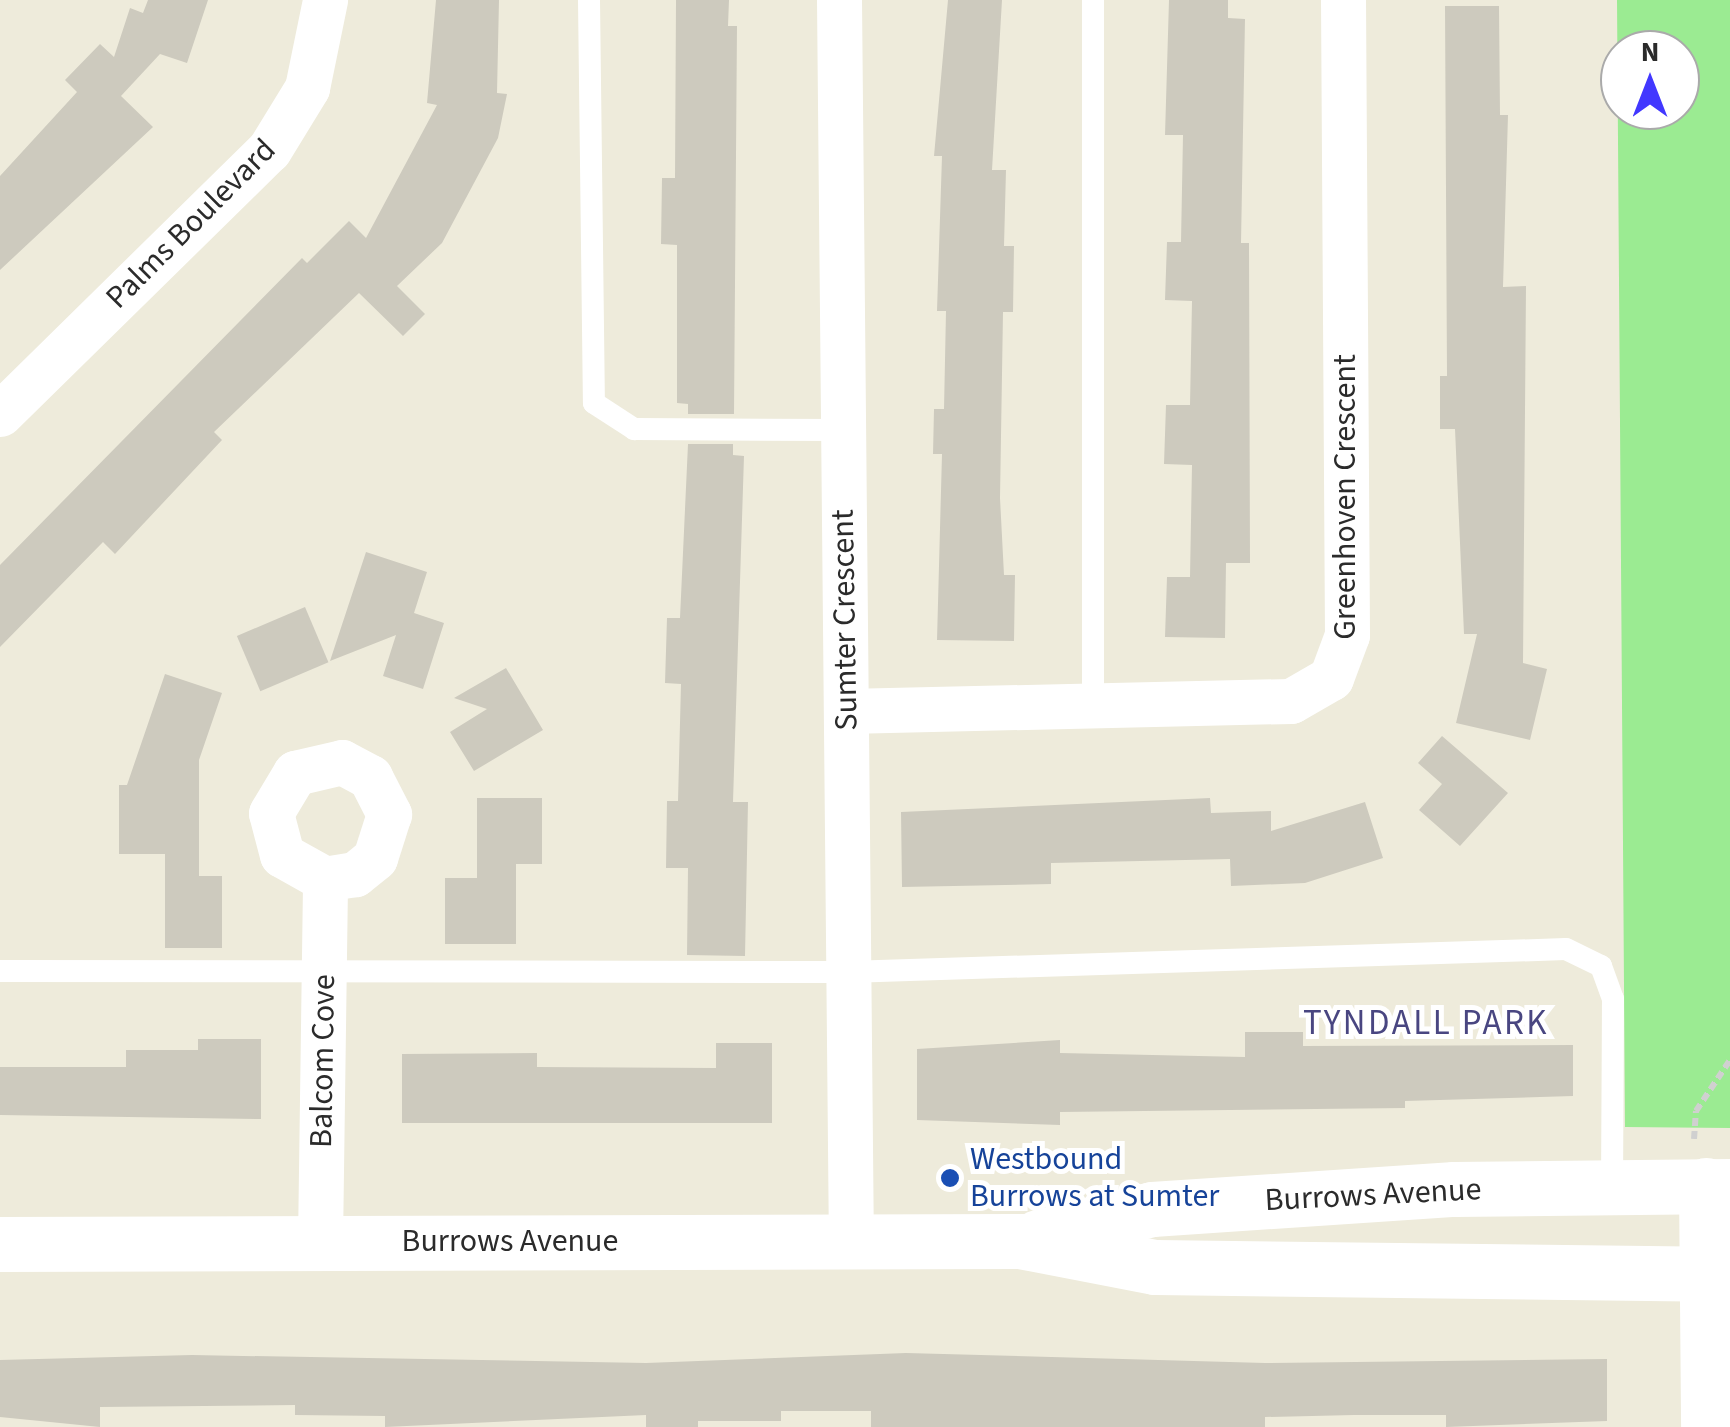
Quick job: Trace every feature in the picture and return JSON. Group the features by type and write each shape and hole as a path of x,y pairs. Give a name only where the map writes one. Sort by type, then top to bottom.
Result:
{"street":[{"name":"Palms Boulevard","path":"4,403 269,150 307,88 325,0"},
{"name":"Sumter Crescent","path":"839,0 851,1240"},
{"name":"Greenhoven Crescent","path":"846,711 1291,701 1316,690 1344,660 1343,0"},
{"name":"Balcom Cove","path":"320,1242 325,879"},
{"name":"Burrows Avenue","path":"1020,1241 1152,1209 1612,1184 1718,1186"},
{"path":"1708,1427 1719,1274 1718,1186"},
{"name":"Burrows Avenue","path":"0,1244 1020,1241 1155,1267 1719,1274"}],"lane":[{"path":"589,0 594,404 634,429 843,430"},
{"path":"1093,0 1093,703"},
{"path":"0,971 848,972 1566,949 1601,966 1613,999 1612,1184"}],"path":[{"path":"1718,1186 1694,1149 1696,1112 1730,1060"}],"green space":[{"path":"1617,0 1730,0 1730,1128 1625,1127 1618,130 1700,130 1700,30 1617,30"}],"building":[{"path":"148,0 208,0 187,63 160,54 121,96 153,127 0,270 0,176 77,92 65,80 100,44 114,57 130,8 143,13"},
{"path":"436,0 499,0 497,93 507,94 498,138 442,243 397,286 425,314 403,336 359,293 214,432 222,440 115,554 103,542 0,647 0,565 302,258 307,263 349,221 366,238 437,105 427,103"},
{"path":"676,0 729,0 728,26 737,26 734,414 688,414 688,404 677,403 677,245 661,244 662,178 675,178"},
{"path":"948,0 1002,0 992,170 1006,170 1004,246 1014,246 1013,312 1003,312 1000,498 1004,575 1015,575 1014,641 937,640 942,454 933,454 934,409 944,409 946,311 937,311 942,156 934,156"},
{"path":"1169,0 1228,0 1228,18 1245,19 1241,243 1249,243 1250,563 1226,563 1225,638 1165,637 1167,577 1190,577 1192,465 1164,464 1166,405 1190,405 1192,301 1165,300 1167,242 1181,242 1183,135 1165,135"},
{"path":"1445,6 1499,6 1500,115 1508,115 1503,287 1526,286 1523,663 1547,669 1530,740 1456,723 1477,634 1464,634 1455,429 1440,429 1440,376 1447,376"},
{"path":"688,444 733,444 733,455 744,456 733,802 748,802 745,956 687,955 688,868 666,868 667,801 678,801 681,684 665,683 667,618 680,618"},
{"path":"366,552 427,572 414,613 444,623 423,689 383,676 396,635 330,661"},
{"path":"305,607 328,662 260,691 237,636"},
{"path":"506,668 543,730 474,771 450,732 487,709 454,698"},
{"path":"165,674 222,693 199,760 199,876 222,876 222,948 165,948 165,854 119,854 119,785 127,785"},
{"path":"1442,736 1508,793 1460,846 1419,810 1442,784 1418,763"},
{"path":"477,798 542,798 542,864 516,864 516,944 445,944 445,878 477,878"},
{"path":"1210,798 1211,813 1271,811 1271,831 1365,802 1383,858 1305,883 1231,886 1230,859 1051,863 1051,884 902,887 901,812"},
{"path":"1245,1032 1303,1032 1303,1046 1573,1045 1573,1096 1405,1101 1405,1108 1060,1112 1060,1125 917,1120 917,1049 1060,1040 1060,1053 1245,1057"},
{"path":"198,1039 261,1039 261,1119 0,1115 0,1067 126,1067 126,1050 198,1050"},
{"path":"716,1043 772,1043 772,1123 402,1123 402,1054 537,1053 537,1067 716,1068"},
{"path":"906,1353 1265,1363 1607,1359 1607,1421 1446,1427 1446,1415 1354,1415 1265,1417 1265,1427 871,1427 871,1411 781,1411 781,1421 698,1421 698,1427 646,1427 646,1415 385,1427 385,1416 295,1415 295,1405 100,1407 100,1427 0,1417 0,1360 192,1355 646,1363"}],"place":[{"name":"Westbound Burrows at Sumter","path":"950,1178"}],"district":[{"name":"TYNDALL PARK","path":"1426,1023"}]}
